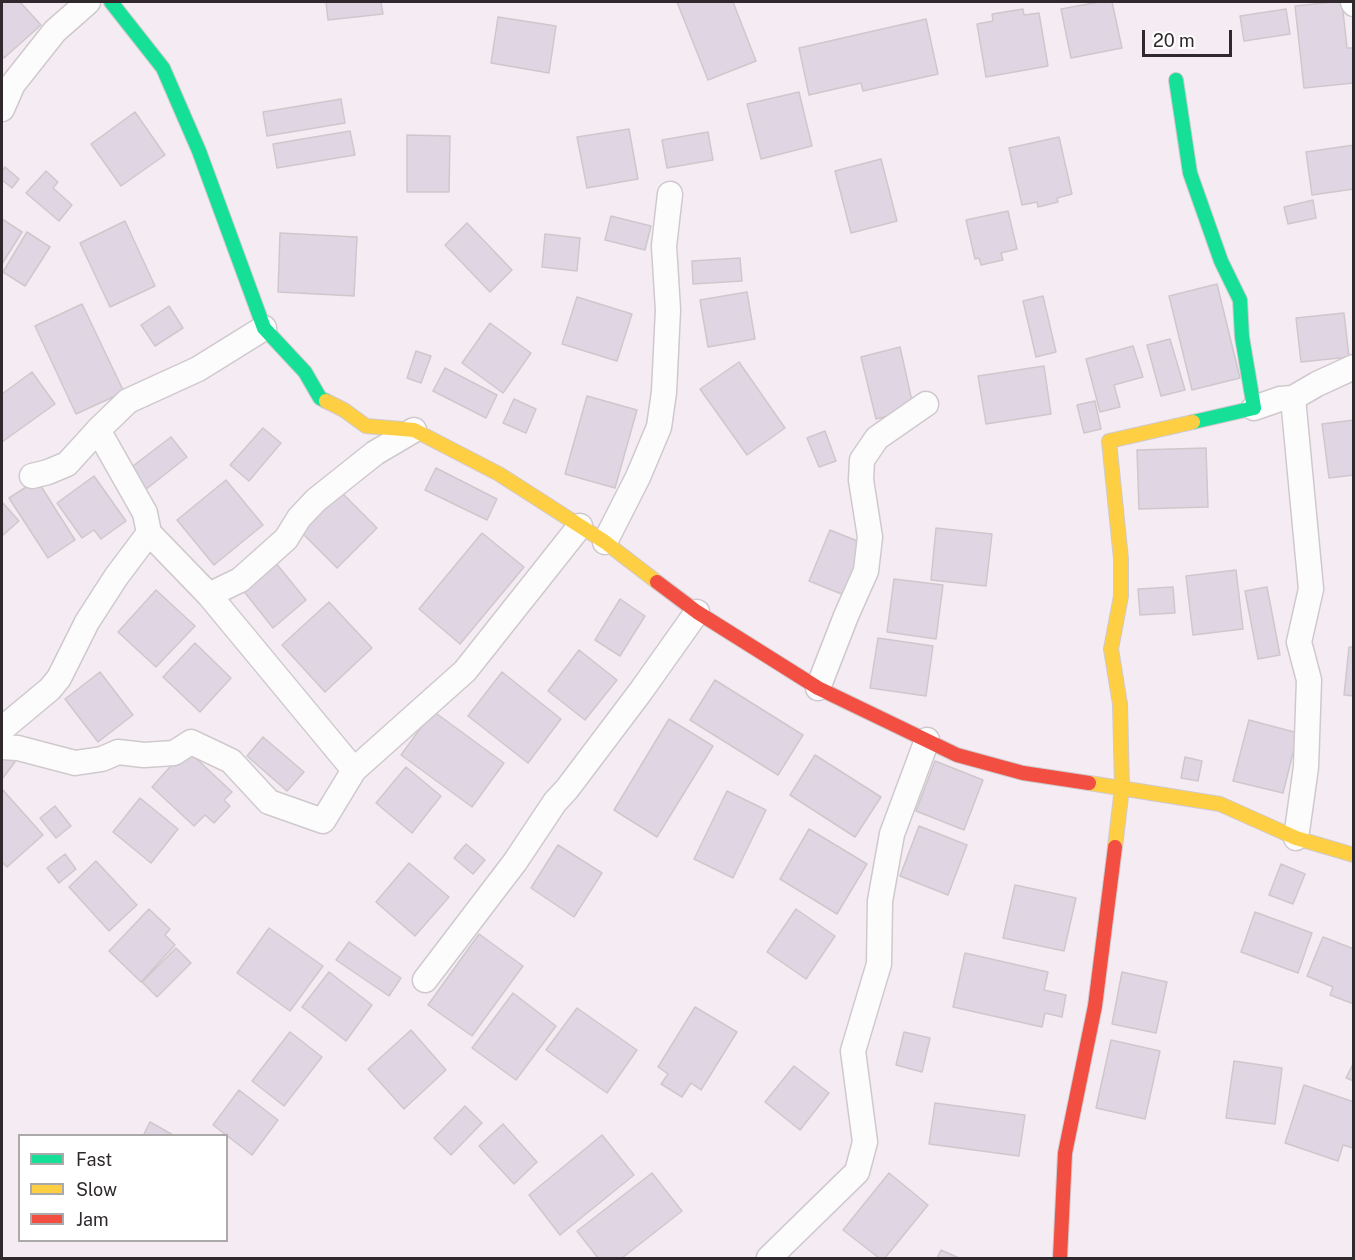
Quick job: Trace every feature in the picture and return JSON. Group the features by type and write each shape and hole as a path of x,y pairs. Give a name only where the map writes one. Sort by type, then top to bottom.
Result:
{"street":[{"path":"2,109 13,84 41,48 88,2"},
{"path":"111,2 163,68 199,151 264,328 305,372 320,398 344,410 366,426 414,430 499,474 605,542 697,612 819,688 957,755 1023,773 1220,804 1296,837 1353,855"},
{"path":"1176,80 1190,173 1221,261 1240,300 1242,337 1254,408"},
{"path":"605,542 638,477 659,428 664,392 668,310 664,246 670,194"},
{"path":"32,476 67,464 128,401 198,369 264,328"},
{"path":"1060,1258 1065,1153 1095,1006 1122,788 1120,704 1112,649 1121,596 1121,559 1108,441 1254,408 1280,399 1293,398 1353,368"},
{"path":"1293,398 1311,589 1299,642 1309,680 1306,767 1296,837"},
{"path":"819,688 866,571 870,537 861,480 862,460 877,438 926,404"},
{"path":"98,430 145,513 149,533 209,595 354,770"},
{"path":"209,595 240,580 286,539 299,518 316,500 375,453 414,430"},
{"path":"2,747 18,748 75,763 102,759 118,753 174,753 191,742 231,761 269,802 323,820 354,770 465,671 580,526"},
{"path":"2,729 50,689 59,678 87,622 116,577 149,533"},
{"path":"425,980 515,862 555,802 641,691 697,612"},
{"path":"769,1258 857,1172 866,1142 853,1051 879,964 880,901 891,834 927,740"}],"building":[{"path":"2,2 20,2 41,25 4,58 2,55"},
{"path":"326,2 381,2 383,14 328,20"},
{"path":"677,2 733,2 756,61 708,80"},
{"path":"1112,2 1122,48 1071,58 1061,9"},
{"path":"1342,2 1347,48 1354,48 1354,83 1304,88 1295,6"},
{"path":"1023,9 1024,15 1039,13 1048,66 986,77 977,24 993,21 992,14"},
{"path":"1286,9 1290,34 1244,41 1240,16"},
{"path":"498,17 556,26 549,73 491,63"},
{"path":"926,19 938,74 863,91 861,83 809,95 799,48"},
{"path":"799,92 812,146 761,159 747,104"},
{"path":"341,99 345,123 267,136 263,112"},
{"path":"135,112 165,155 121,186 91,144"},
{"path":"629,129 638,179 587,188 577,137"},
{"path":"350,131 355,155 277,168 273,144"},
{"path":"708,132 713,160 667,168 662,140"},
{"path":"407,135 450,136 449,192 407,192"},
{"path":"1059,137 1072,194 1057,198 1058,202 1038,207 1037,202 1022,205 1009,148"},
{"path":"1354,145 1354,189 1312,195 1306,152"},
{"path":"881,159 897,221 851,233 835,171"},
{"path":"5,167 19,179 12,188 2,180"},
{"path":"46,171 58,182 53,188 72,205 59,221 26,193"},
{"path":"1313,200 1316,218 1288,224 1284,207"},
{"path":"1008,211 1017,249 1001,253 1003,260 981,265 979,258 975,259 966,220"},
{"path":"611,216 651,226 645,250 605,240"},
{"path":"2,219 22,232 2,264"},
{"path":"125,221 155,286 110,307 80,243"},
{"path":"467,223 512,270 490,292 445,245"},
{"path":"27,232 50,247 25,286 3,272"},
{"path":"280,233 357,237 354,296 278,292"},
{"path":"545,234 580,238 577,271 542,267"},
{"path":"740,258 742,281 693,284 692,261"},
{"path":"1217,284 1240,378 1192,390 1169,296"},
{"path":"747,292 755,339 708,347 700,300"},
{"path":"1043,296 1056,352 1036,357 1023,301"},
{"path":"577,297 632,314 617,361 562,344"},
{"path":"82,304 124,392 76,414 35,326"},
{"path":"169,306 183,328 155,346 141,325"},
{"path":"1344,313 1349,357 1301,362 1296,318"},
{"path":"490,323 531,353 503,393 462,363"},
{"path":"1170,339 1185,390 1161,396 1147,345"},
{"path":"1133,346 1143,377 1114,385 1120,407 1100,412 1086,359"},
{"path":"900,347 914,410 876,419 861,357"},
{"path":"416,351 431,356 421,383 407,378"},
{"path":"739,362 785,428 747,455 700,389"},
{"path":"1044,366 1051,414 986,424 978,376"},
{"path":"445,368 497,395 486,418 433,391"},
{"path":"32,372 55,404 2,442 2,394"},
{"path":"587,396 637,410 615,488 565,474"},
{"path":"514,399 536,409 526,433 503,423"},
{"path":"1095,401 1101,429 1084,433 1077,405"},
{"path":"1354,420 1354,475 1329,478 1322,424"},
{"path":"263,428 281,443 249,481 230,465"},
{"path":"825,431 836,461 819,467 807,438"},
{"path":"171,437 187,457 145,490 129,469"},
{"path":"1206,448 1208,507 1139,509 1137,450"},
{"path":"436,468 497,499 487,520 425,490"},
{"path":"94,476 126,521 101,539 94,530 82,538 57,503"},
{"path":"37,480 75,540 48,558 9,498"},
{"path":"226,480 263,525 214,565 177,520"},
{"path":"341,492 377,528 337,568 301,532"},
{"path":"2,502 19,521 2,536"},
{"path":"936,528 992,534 986,586 931,580"},
{"path":"830,530 875,548 854,599 809,581"},
{"path":"482,533 524,567 460,644 419,609"},
{"path":"275,562 306,600 273,628 242,589"},
{"path":"1236,570 1243,629 1193,635 1186,576"},
{"path":"894,579 943,585 936,639 887,632"},
{"path":"1173,587 1175,613 1140,615 1138,589"},
{"path":"1267,587 1280,655 1258,659 1245,591"},
{"path":"156,590 195,626 156,667 118,632"},
{"path":"620,599 645,616 620,656 595,640"},
{"path":"329,602 372,648 325,692 282,645"},
{"path":"878,638 933,646 926,696 870,688"},
{"path":"195,643 231,678 200,712 163,677"},
{"path":"1349,647 1354,647 1354,696 1344,695"},
{"path":"579,650 617,680 585,720 548,691"},
{"path":"100,672 133,715 98,742 65,699"},
{"path":"502,672 561,719 528,763 468,716"},
{"path":"715,680 803,735 778,775 690,720"},
{"path":"433,711 504,763 472,807 401,755"},
{"path":"669,719 713,746 657,837 614,810"},
{"path":"1249,720 1298,733 1283,793 1233,781"},
{"path":"263,737 304,772 287,791 247,756"},
{"path":"186,749 232,792 224,800 230,806 214,823 205,815 194,826 152,787"},
{"path":"2,752 15,762 2,779"},
{"path":"815,755 881,797 855,837 790,795"},
{"path":"1185,757 1202,761 1198,781 1181,778"},
{"path":"935,761 983,780 964,830 916,811"},
{"path":"406,767 441,796 412,833 376,803"},
{"path":"2,789 43,835 7,867 2,862"},
{"path":"727,791 766,810 733,878 694,859"},
{"path":"140,798 178,829 151,863 113,832"},
{"path":"55,806 71,826 56,838 40,818"},
{"path":"919,826 967,845 948,895 900,876"},
{"path":"809,829 867,864 837,914 780,879"},
{"path":"466,844 485,860 473,874 454,858"},
{"path":"558,845 602,873 574,917 531,888"},
{"path":"65,854 76,869 59,883 47,868"},
{"path":"96,861 137,905 109,931 69,887"},
{"path":"409,863 449,897 415,936 376,902"},
{"path":"1281,864 1305,874 1293,904 1269,895"},
{"path":"1015,885 1076,898 1064,951 1003,938"},
{"path":"149,909 170,929 165,935 175,945 141,982 109,951"},
{"path":"796,909 835,936 806,979 767,952"},
{"path":"1255,912 1312,933 1298,973 1241,952"},
{"path":"269,928 323,966 290,1011 237,973"},
{"path":"479,934 523,966 472,1036 428,1005"},
{"path":"1323,937 1354,949 1354,1004 1330,995 1333,987 1307,976"},
{"path":"349,942 401,978 389,996 336,960"},
{"path":"176,948 191,963 157,997 142,982"},
{"path":"965,953 1048,972 1044,990 1066,995 1062,1017 1045,1013 1042,1027 953,1007"},
{"path":"329,972 372,1005 346,1041 302,1007"},
{"path":"1122,972 1167,982 1156,1033 1112,1024"},
{"path":"513,993 556,1026 516,1080 472,1048"},
{"path":"695,1007 737,1032 701,1090 691,1083 682,1097 661,1084 668,1074 658,1067"},
{"path":"577,1008 637,1050 607,1093 546,1050"},
{"path":"411,1030 446,1070 404,1109 368,1069"},
{"path":"290,1032 322,1057 284,1106 252,1081"},
{"path":"904,1032 930,1038 922,1072 896,1065"},
{"path":"1111,1040 1160,1051 1145,1119 1096,1108"},
{"path":"1234,1061 1282,1068 1275,1124 1226,1118"},
{"path":"1354,1062 1354,1081 1346,1078"},
{"path":"794,1066 829,1093 800,1130 765,1102"},
{"path":"1304,1085 1354,1102 1354,1146 1353,1148 1343,1145 1338,1161 1285,1143"},
{"path":"239,1090 278,1120 252,1155 228,1137 228,1134 213,1125"},
{"path":"935,1103 1025,1115 1019,1156 929,1144"},
{"path":"465,1106 482,1123 451,1155 434,1138"},
{"path":"150,1122 171,1134 144,1134"},
{"path":"503,1124 537,1162 514,1184 479,1146"},
{"path":"602,1135 634,1175 560,1235 529,1195"},
{"path":"652,1173 682,1211 622,1258 598,1258 577,1231"},
{"path":"889,1173 928,1205 885,1258 879,1258 843,1230"},
{"path":"941,1250 959,1258 937,1258"}],"traffic: fast":[{"path":"111,2 163,68 199,151 264,328 305,372 320,398 326,401"},
{"path":"1176,80 1190,173 1221,261 1240,300 1242,337 1254,408 1193,422"}],"traffic: slow":[{"path":"326,401 344,410 366,426 414,430 499,474 605,542 657,582"},
{"path":"1115,847 1122,788 1120,704 1111,649 1121,596 1121,559 1109,441 1193,422"},
{"path":"1089,783 1220,804 1296,838 1354,855"}],"traffic: jam":[{"path":"657,582 697,612 818,688 957,755 1023,773 1089,783"},
{"path":"1060,1258 1065,1153 1095,1006 1115,847"}]}
